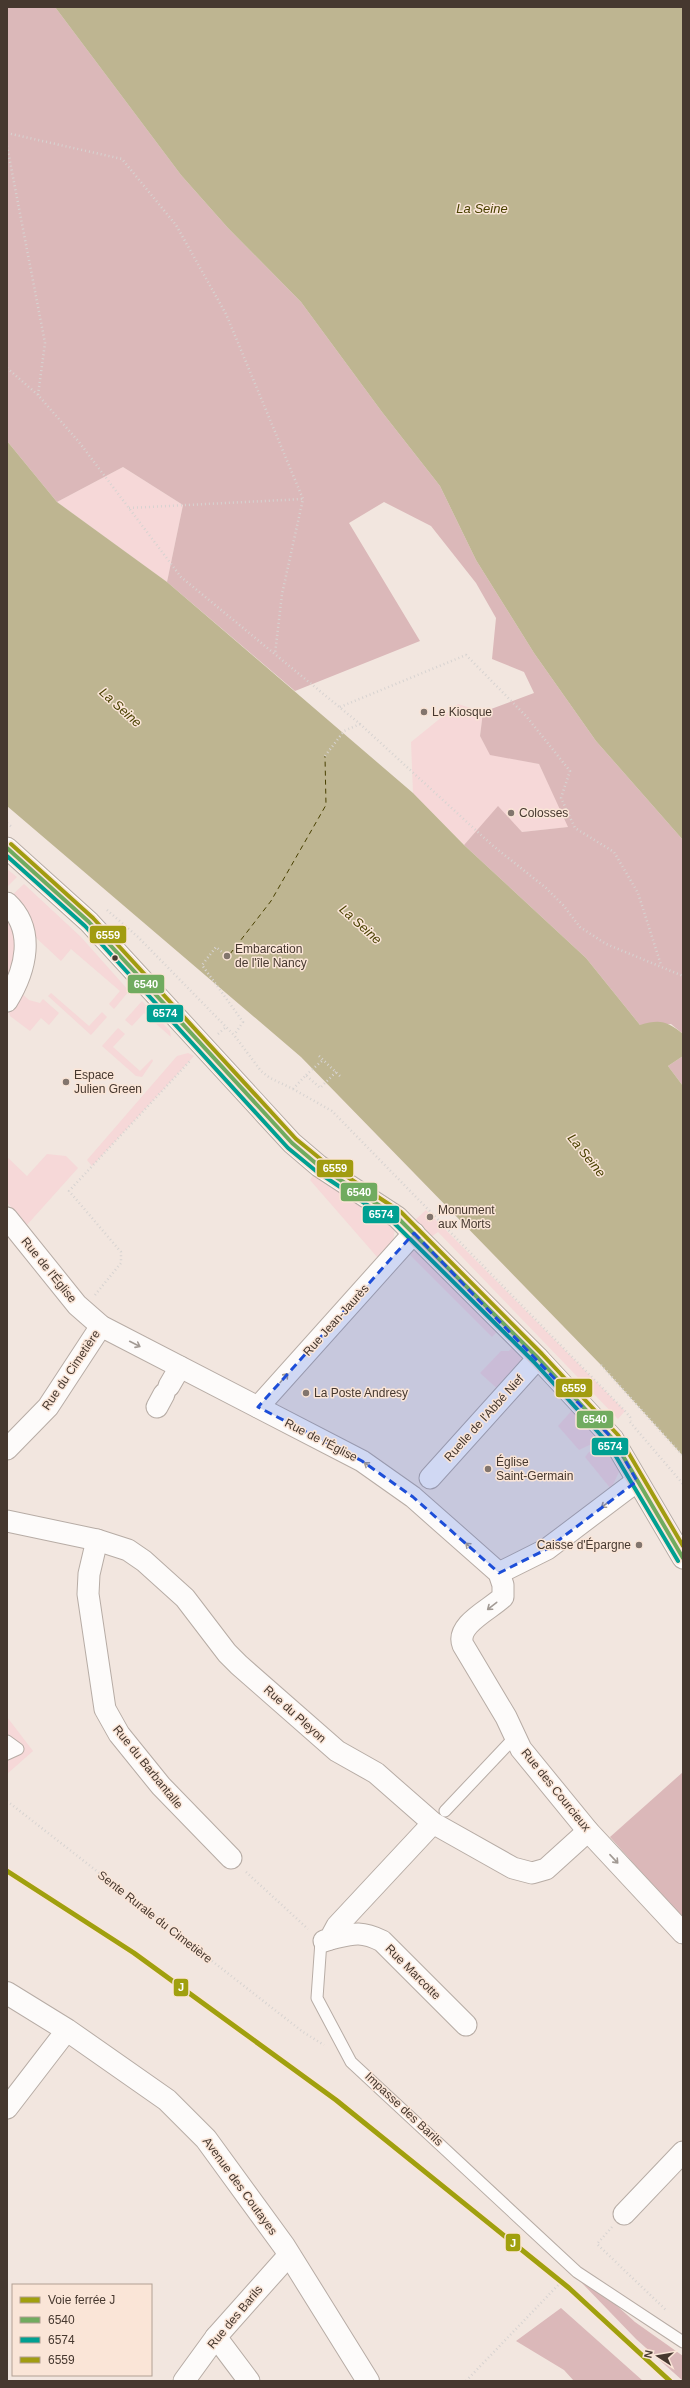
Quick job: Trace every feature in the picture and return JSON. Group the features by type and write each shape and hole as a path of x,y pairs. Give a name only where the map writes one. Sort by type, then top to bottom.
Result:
{"street":[{"path":"7,848 89,922 292,1143 319,1166 397,1217 538,1358 612,1439 683,1558"},
{"path":"7,903 22,921 25,934 22,967 16,986 7,1001"},
{"name":"Rue de l'Église","path":"7,1218 77,1305 101,1326 362,1461 413,1497 499,1573"},
{"name":"Rue Jean-Jaurès","path":"258,1407 414,1233"},
{"name":"Rue du Cimetière","path":"7,1449 48,1407 101,1326"},
{"name":"Ruelle de l'Abbé Nief","path":"430,1478 538,1358"},
{"path":"163,1396 180,1367"},
{"path":"499,1573 547,1548 637,1481"},
{"name":"Rue du Pleyon","path":"7,1521 97,1540 128,1550 144,1561 185,1598 227,1653 325,1742 376,1774 513,1868 532,1873 546,1869 588,1831"},
{"name":"Rue du Barbantalle","path":"97,1540 89,1574 88,1594 105,1709 119,1734 161,1786 231,1858"},
{"name":"Rue des Courcieux","path":"499,1573 503,1585 503,1597 470,1623 462,1636 464,1645 521,1749 588,1831 683,1933"},
{"name":"Impasse des Barils","path":"326,1940 337,1926 439,1817"},
{"name":"Rue Marcotte","path":"326,1940 352,1934 368,1933 382,1940 466,2026"},
{"name":"Avenue des Coutayes","path":"7,1993 67,2030 167,2100 206,2139 290,2255 368,2381"},
{"path":"7,2108 67,2030"},
{"path":"624,2214 683,2152"},
{"name":"Rue des Barils","path":"184,2381 216,2337 290,2255"},
{"path":"216,2337 249,2381"}],"lane":[{"path":"439,1817 515,1737"},
{"path":"7,1741 18,1749 7,1754"},
{"name":"Impasse des Barils","path":"326,1940 316,1998 351,2062 577,2272 683,2342"}],"path":[{"path":"7,133 122,159 176,225 226,314 303,499 282,594 275,654"},
{"path":"7,146 45,343 38,395"},
{"path":"7,368 38,395 79,442 181,577 360,724 492,845 546,888 580,927 606,944 661,965 683,976"},
{"path":"129,508 303,499"},
{"path":"340,707 466,655 526,716 570,771 561,798 576,828 614,852 638,893 661,965"},
{"path":"324,756 344,731 360,724"},
{"path":"230,954 228,957 216,947 202,965 243,1022 234,1035"},
{"path":"93,1297 121,1264 120,1252 70,1191 203,1047 225,1028 234,1035 261,1071 270,1078 332,1111 625,1411 630,1417 631,1421 683,1484"},
{"path":"319,1056 341,1077"},
{"path":"293,1089 323,1060"},
{"path":"306,1075 320,1088 336,1072"},
{"path":"601,1365 683,1456"},
{"path":"612,1439 631,1421"},
{"name":"Sente Rurale du Cimetière","path":"7,1801 303,2032"},
{"path":"231,1858 326,1940"},
{"path":"597,2244 656,2300"},
{"path":"466,2381 565,2278"}],"highlighted area":[{"path":"414,1233 613,1439 637,1481 547,1549 499,1573 413,1497 362,1461 258,1407"}],"shaded area":[{"path":"7,7 55,7 181,175 228,228 301,302 382,412 440,486 476,560 534,653 596,741 683,840 683,1034 671,1024 640,1025 586,958 464,845 498,806 522,832 568,827 539,764 490,755 480,736 483,712 534,693 524,672 492,659 496,618 476,583 431,526 384,502 349,523 420,641 295,691 167,582 183,505 123,467 57,502 7,441"},
{"path":"123,467 183,505 167,582 57,502"},
{"path":"458,704 483,712 480,736 490,754 539,764 569,827 522,832 498,807 464,845 413,793 411,742"},
{"path":"7,869 17,877 7,887"},
{"path":"24,884 81,937 129,991 114,1009 109,1004 120,991 71,949 61,961 32,934 9,898"},
{"path":"7,913 19,937 7,985"},
{"path":"20,992 29,1000 40,1003 43,999 59,1013 49,1025 41,1018 30,1031 10,1016 8,1010"},
{"path":"51,993 89,1026 102,1012 107,1017 91,1035 48,996"},
{"path":"142,1001 170,1031 171,1037 144,1013 132,1026 125,1020"},
{"path":"118,1028 125,1034 113,1047 140,1071 152,1059 153,1061 142,1077 136,1076 102,1046"},
{"path":"188,1053 194,1056 92,1166 87,1160 177,1056"},
{"path":"683,1056 683,1086 668,1066"},
{"path":"47,1154 66,1156 78,1168 26,1226 7,1202 7,1157 27,1176"},
{"path":"316,1171 384,1218 395,1229 393,1242 378,1258 310,1180"},
{"path":"426,1210 625,1411 618,1419 438,1232 431,1237 414,1221"},
{"path":"408,1250 424,1253 500,1329 492,1337 411,1256"},
{"path":"512,1347 527,1361 501,1392 480,1373 501,1351 509,1351"},
{"path":"574,1408 600,1440 579,1450 558,1426"},
{"path":"605,1447 617,1464 619,1472 611,1489 585,1457 589,1452"},
{"path":"7,1717 33,1751 7,1774"},
{"path":"683,1772 683,1919 610,1837"},
{"path":"586,2278 635,2322 683,2356 683,2381 636,2339 581,2282"},
{"path":"561,2308 643,2381 574,2381 564,2370 516,2341"}],"water":[{"name":"La Seine","path":"55,7 683,7 683,840 596,741 534,653 476,560 440,486 382,412 301,302 228,228 181,175"},
{"name":"La Seine","path":"7,441 57,502 167,582 413,793 464,845 586,958 640,1025 653,1022 663,1022 672,1026 683,1034 683,1056 668,1066 683,1086 683,1456 601,1365 301,1057 7,806"}],"ferry route":[{"path":"230,954 271,901 326,805 325,756"}],"rail line":[{"name":"J","path":"7,1871 134,1953 336,2100 569,2288 670,2381"}],"transit line":[{"name":"6559","path":"11,844 93,918 296,1139 323,1161 401,1212 542,1354 618,1435 683,1546"},
{"name":"6540","path":"7,848 89,922 292,1143 319,1166 397,1217 538,1358 613,1439 683,1558"},
{"name":"6574","path":"7,856 85,926 288,1148 316,1171 393,1222 534,1362 608,1443 678,1561"}],"place":[{"name":"Le Kiosque","path":"424,712"},
{"name":"Colosses","path":"511,813"},
{"name":"Embarcation de l'île Nancy","path":"227,956"},
{"name":"Espace Julien Green","path":"66,1082"},
{"name":"Monument aux Morts","path":"430,1217"},
{"name":"La Poste Andresy","path":"306,1393"},
{"name":"Église Saint-Germain","path":"488,1469"},
{"name":"Caisse d'Épargne","path":"639,1545"}]}
